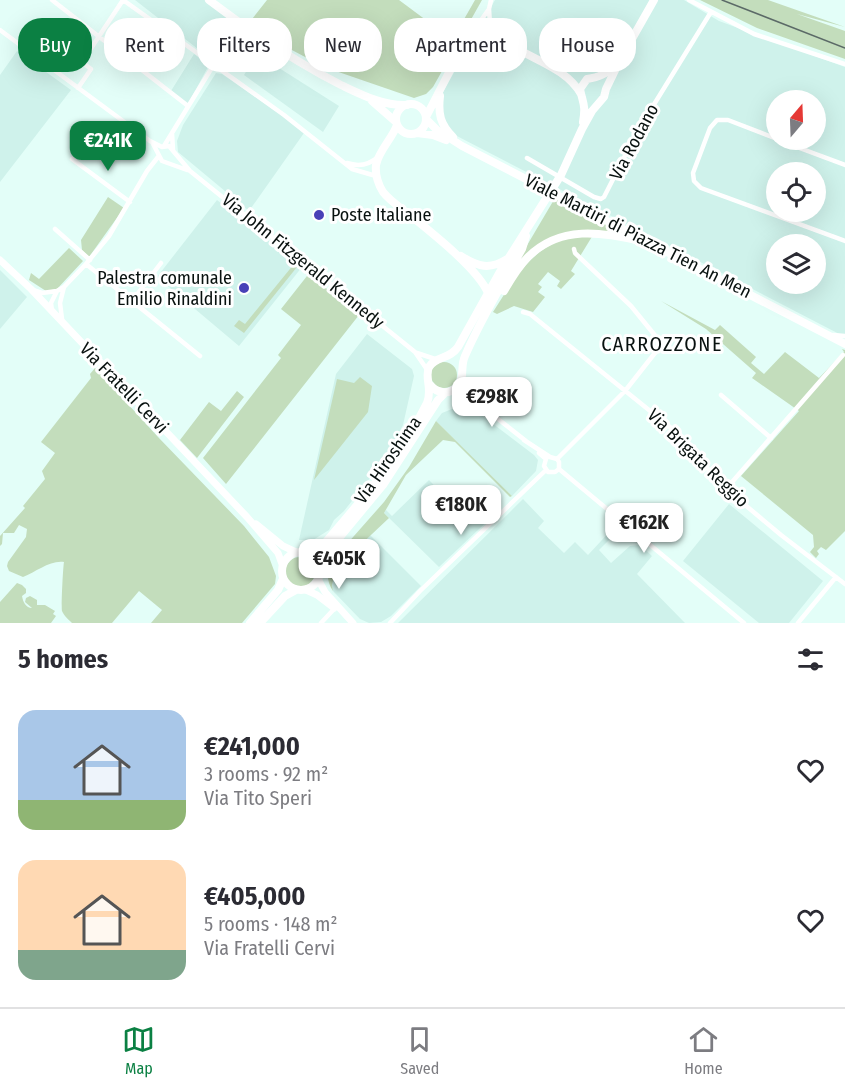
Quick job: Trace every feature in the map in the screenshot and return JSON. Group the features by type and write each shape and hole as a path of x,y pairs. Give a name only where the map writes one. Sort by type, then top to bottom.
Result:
{"main road":[{"path":"209,0 231,17"},
{"path":"636,32 654,0"},
{"path":"527,55 565,76 577,87 583,97 592,103 599,102"},
{"path":"292,59 363,95 396,106 417,106 428,102 440,89"},
{"path":"416,133 424,127 426,118 450,72"},
{"path":"597,79 608,72"},
{"path":"428,371 432,364 456,351 488,293 570,158 582,129 604,97 614,72"},
{"path":"565,76 597,79 603,82 606,89"},
{"path":"582,129 585,110 582,85 587,79"},
{"path":"440,89 440,118 446,130 462,146"},
{"path":"363,95 406,133 389,142"},
{"path":"406,105 397,113 397,123 389,142 380,155 376,176 381,189 445,244 484,284 488,293"},
{"name":"Viale Martiri di Piazza Tien An Men","path":"417,106 424,111 433,127 462,146 845,344"},
{"name":"Viale Martiri di Piazza Tien An Men","path":"406,133 433,135 462,146"},
{"path":"461,379 464,357 522,249 529,227"},
{"path":"484,319 523,263 532,253 550,242 573,234 594,232 652,244"},
{"path":"445,244 481,267 494,266 509,258"},
{"name":"Via Fratelli Cervi","path":"0,260 31,289 247,517 278,553 282,564 283,579"},
{"path":"441,359 454,361 461,369"},
{"name":"Via Hiroshima","path":"309,554 319,550 393,459 427,402 430,384 428,371"},
{"name":"Via Hiroshima","path":"319,566 325,555 383,485 438,400 460,384 461,379"},
{"path":"430,384 436,391 449,392"},
{"name":"Via Fratelli Cervi","path":"247,517 283,546 296,552 309,554"},
{"path":"282,564 285,559 296,552"},
{"path":"306,590 318,579 319,566 309,554"},
{"path":"283,579 287,585 296,590"},
{"path":"250,623 278,590 283,579"},
{"path":"318,579 324,592 353,623"},
{"path":"260,623 285,596 296,590 306,590 317,595 342,612"}],"street":[{"path":"52,0 188,106"},
{"path":"92,47 123,0 197,54"},
{"path":"490,18 491,0"},
{"path":"689,0 754,34 845,64"},
{"path":"483,18 489,9"},
{"name":"Via Rodano","path":"527,158 594,197 601,199 604,197 637,132 711,12"},
{"path":"0,30 150,141 162,154 172,159 172,133"},
{"path":"78,88 89,72"},
{"path":"162,154 172,133 209,72"},
{"path":"222,72 284,115 352,169 376,176"},
{"path":"766,135 728,120 717,120 710,128 694,171 693,176 696,183 703,189 845,241"},
{"path":"31,289 42,293 57,291 64,287 109,236 147,171 169,146 173,152"},
{"path":"806,150 845,165"},
{"name":"Via John Fitzgerald Kennedy","path":"173,152 190,171"},
{"name":"Via John Fitzgerald Kennedy","path":"162,154 190,171 415,352 428,371"},
{"path":"344,162 360,166 368,164 380,155"},
{"path":"72,159 130,202"},
{"path":"55,229 132,301 200,356"},
{"path":"557,459 626,391 662,344 631,306 575,253 574,249"},
{"path":"132,301 161,263"},
{"path":"64,287 60,303 64,325"},
{"path":"52,312 51,303 57,291"},
{"name":"Via Brigata Reggio","path":"523,312 530,314 670,427 726,489 845,584"},
{"path":"828,334 845,336"},
{"name":"Via John Fitzgerald Kennedy","path":"415,352 441,359"},
{"path":"726,489 843,355"},
{"path":"461,379 474,400 548,458 557,459"},
{"path":"449,392 474,400"},
{"path":"721,395 771,438"},
{"path":"546,470 544,466 548,458"},
{"path":"557,459 560,464 559,469"},
{"path":"546,470 553,472 559,469"},
{"path":"559,469 744,623"},
{"path":"385,623 391,621 546,470"},
{"path":"798,623 836,577"},
{"path":"321,623 335,608"}],"shaded area":[{"path":"135,0 206,0 228,18 197,18 197,48 185,39 185,18 158,18"},
{"path":"495,0 684,0 719,21 845,67 845,337 455,135 448,128 441,112 443,92 454,72 527,72 527,18 485,18"},
{"path":"17,51 18,72 46,72 71,90 0,182 0,75"},
{"path":"194,54 197,56 197,72 205,72 188,104 171,91 185,72"},
{"path":"246,72 285,72 339,106 323,132 244,75"},
{"path":"216,73 222,74 304,133 249,211 178,152 177,141 183,125"},
{"path":"217,200 302,267 239,346 157,277"},
{"path":"0,270 27,297 0,329"},
{"path":"367,334 412,369 414,376 403,425 385,459 344,511 334,520 329,530 313,540 299,540 336,374"},
{"path":"457,407 476,411 538,460 536,471 512,496 436,421 442,413"},
{"path":"429,480 448,500 459,490 470,501 480,492 498,511 439,567 384,513 386,510 392,516"},
{"path":"523,499 544,521 538,528 564,553 575,542 588,555 614,527 618,531 599,550 611,563 630,546 640,545 652,556 637,574 685,623 398,623"},
{"path":"729,504 823,581 789,623 759,623 683,561"},
{"path":"370,535 421,586 391,616 381,622 369,623 360,619 333,591 332,585 336,568"}],"green space":[{"path":"267,0 399,0 423,18 394,18 394,72 441,72 426,94 414,98 339,72 382,72 382,18 304,18 304,56 292,50 292,18 253,18"},
{"path":"475,0 482,0 472,18 465,18"},
{"path":"700,0 768,0 845,27 797,14 845,31 845,59 757,28"},
{"path":"108,197 124,208 89,257 82,250 81,240"},
{"path":"555,198 633,236 564,234 516,264"},
{"path":"593,235 571,271 575,274 561,289 557,286 560,281 548,272 538,284 542,287 538,292 545,297 533,312 514,306 497,314 493,312 522,269 541,251 564,239"},
{"path":"69,248 83,261 57,289 46,291 29,280 31,273 39,279"},
{"path":"294,264 297,267 244,333 234,326 239,320 245,324"},
{"path":"307,276 311,276 359,315 226,484 203,458 281,358 278,355 301,325 281,309"},
{"path":"661,301 715,330 720,325 756,357 751,363 764,374 785,352 819,378 844,352 842,349 845,350 845,531 826,550 821,547 817,551 819,554 816,558 810,552 814,547 813,535 741,476 799,411 752,378 756,373 706,329"},
{"path":"444,362 453,366 457,375 453,384 444,388 435,384 431,375 435,366"},
{"path":"95,368 244,526 269,557 276,576 275,584 242,623 151,623 162,610 139,591 112,623 72,623 62,611 64,562 48,565 23,577 9,571 8,562 26,537 27,529 19,525 14,533 3,533 0,546 0,536 25,508 23,506 45,479 42,471 55,453 41,442 91,378 90,374"},
{"path":"360,377 372,386 368,412 314,480 337,379 354,383"},
{"path":"237,391 244,397 197,458 180,440 209,402 221,411"},
{"path":"436,421 512,496 510,497 455,442 443,440 406,475 384,513 389,518 336,568 333,591 328,577 331,562 384,502 409,467"},
{"path":"300,557 311,561 315,572 311,583 300,587 289,583 285,572 289,561"},
{"path":"17,583 26,589 26,593 22,596 24,602 28,607 32,608 25,602 30,596 37,600 37,605 45,605 55,611 53,614 56,616 51,623 0,623 0,602"}],"railway":[{"path":"722,0 845,48"}],"place":[{"name":"Poste Italiane","path":"319,215"},
{"name":"Palestra comunale Emilio Rinaldini","path":"244,288"}],"district":[{"name":"CARROZZONE","path":"662,344"}]}
